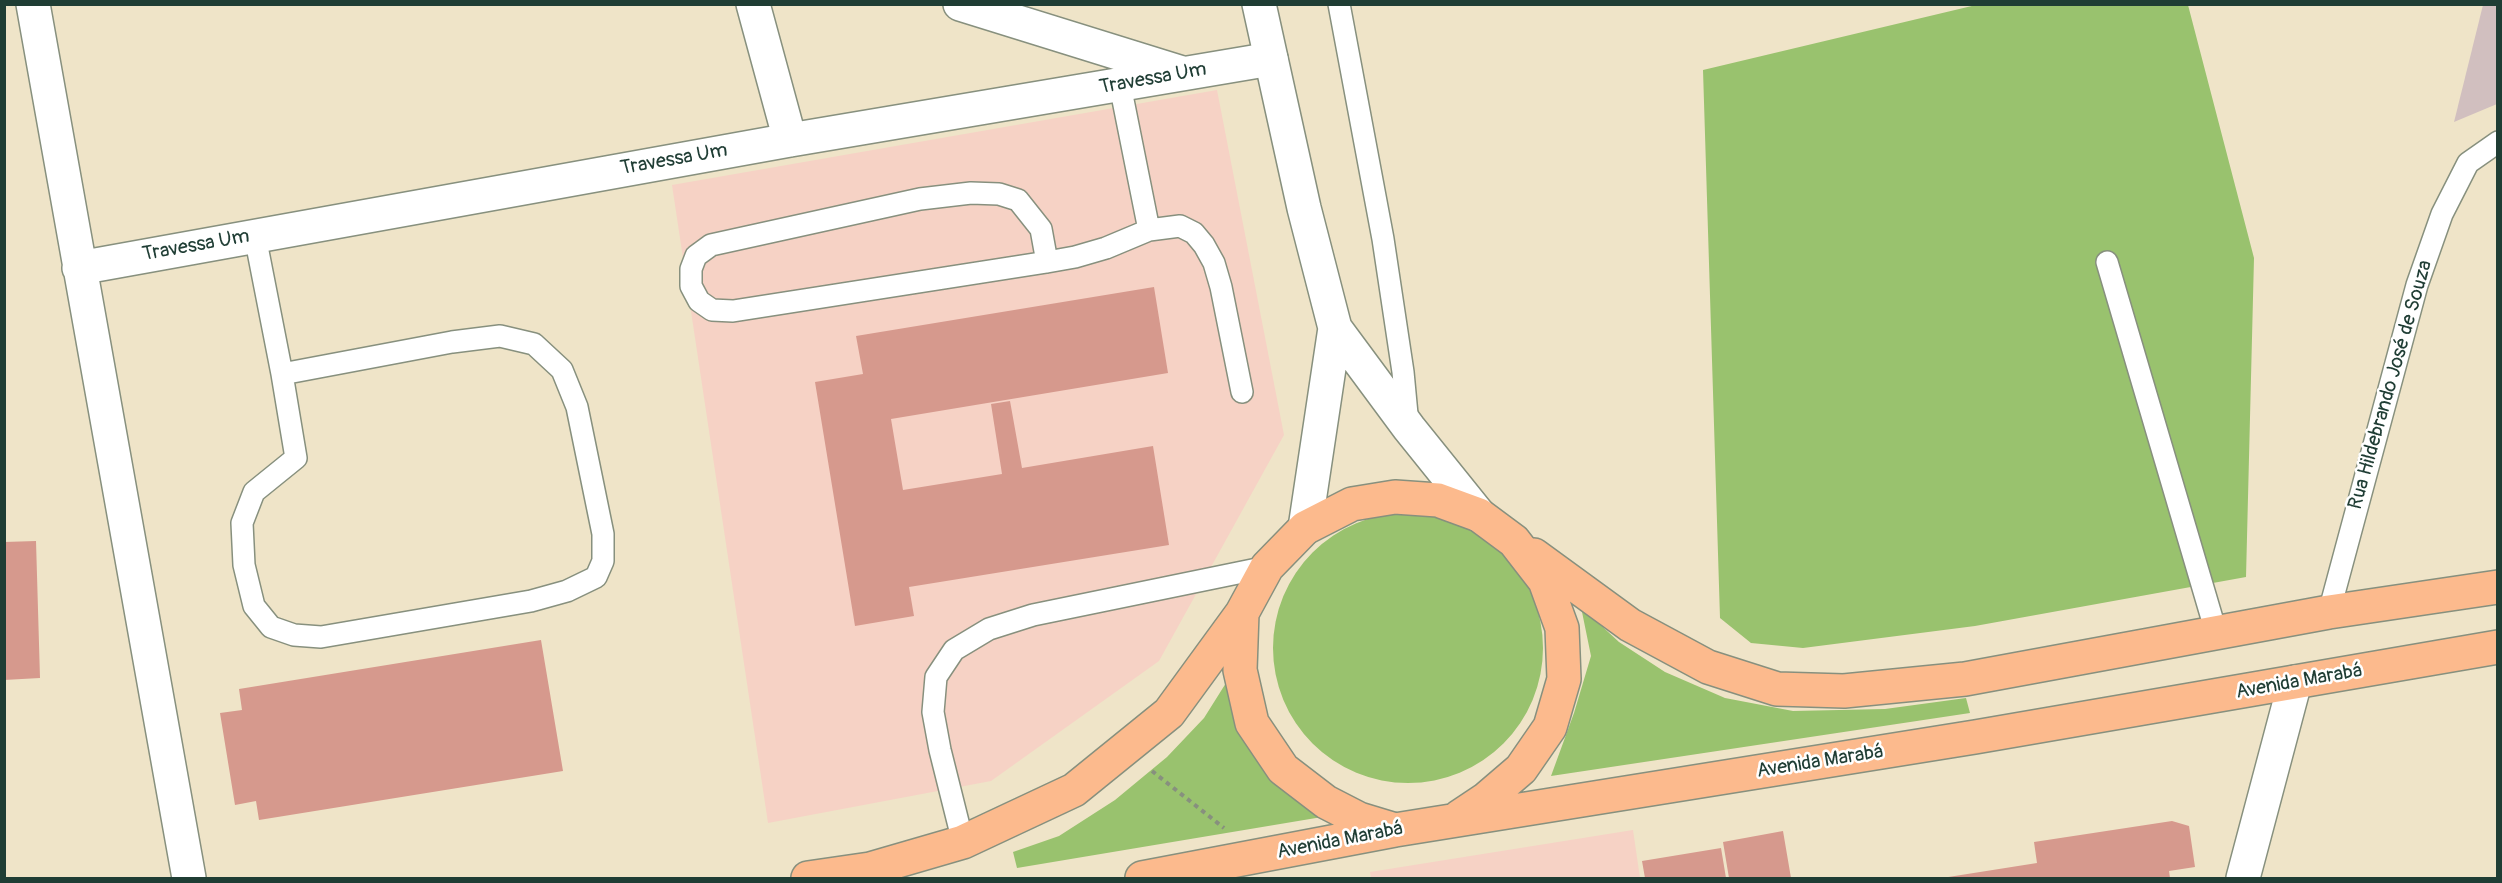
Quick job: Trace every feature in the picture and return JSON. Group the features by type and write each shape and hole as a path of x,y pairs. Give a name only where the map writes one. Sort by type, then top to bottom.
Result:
{"main road":[{"path":"808,879 870,868 963,842 1074,790 1169,713 1242,613 1267,567 1305,528 1352,504 1395,496 1438,500 1479,515 1630,625 1708,667 1778,689 1844,691 1965,678 2329,612 2498,587"},
{"path":"1452,821 1486,799 1521,769 1550,727 1564,679 1562,628 1556,609 1545,581 1514,541"},
{"path":"1242,613 1240,670 1252,723 1282,769 1326,802 1359,819 1395,830"},
{"name":"Avenida Marabá","path":"1142,879 1395,830 2498,647"}],"street":[{"path":"33,4 79,268 118,470 189,879"},
{"path":"753,4 790,140"},
{"path":"960,4 1184,74"},
{"path":"1259,4 1304,208 1335,328 1409,428 1479,515"},
{"name":"Travessa Um","path":"79,268 790,140 1270,59"},
{"path":"1305,528 1335,328"},
{"path":"2244,879 2295,682"}],"lane":[{"path":"1339,4 1383,239 1404,372 1409,428"},
{"path":"1120,85 1149,230"},
{"name":"Rua Hildebrando José de Souza","path":"2329,612 2417,285 2442,214 2468,163 2498,142"},
{"path":"1047,261 1041,229 1018,200 999,194 972,193 920,199 711,245 696,256 691,269 691,286 699,301 712,310 733,311 1047,261 1106,248 1149,230 1180,226 1194,233 1214,263 1242,392"},
{"path":"255,236 296,458 254,492 242,523 244,565 254,606 271,627 294,635 321,637 531,601 567,591 596,577 603,561 603,534 577,407 562,370 534,344 500,336 471,339 282,374"},
{"path":"2107,262 2216,632"},
{"path":"963,842 933,712 936,677 954,650 989,629 1033,615 1267,567"}],"path":[{"path":"1152,770 1229,832"}],"shaded area":[{"path":"2483,5 2497,5 2497,104 2454,122"},
{"path":"1217,90 1284,435 1159,661 991,781 768,823 672,185"},
{"path":"1633,830 1640,878 1371,878 1370,872"}],"green space":[{"path":"1976,5 2188,5 2254,258 2246,577 1975,626 1803,648 1751,643 1720,618 1703,70"},
{"path":"1408,513 1434,516 1460,524 1483,536 1503,553 1520,573 1532,596 1540,622 1543,648 1540,674 1532,700 1520,723 1503,743 1483,760 1460,772 1434,780 1408,783 1382,780 1356,772 1333,760 1313,743 1296,723 1284,700 1276,674 1273,648 1276,622 1284,596 1296,573 1313,553 1333,536 1356,524 1382,516"},
{"path":"1581,607 1619,642 1665,672 1725,698 1793,711 1885,709 1966,698 1970,713 1551,776 1574,713 1591,656"},
{"path":"1226,683 1233,717 1261,764 1322,817 1017,868 1013,852 1059,836 1115,800 1167,757 1204,718"}],"building":[{"path":"1154,287 1168,373 891,419 903,490 1002,474 991,404 1010,401 1022,468 1153,446 1169,545 909,587 914,616 855,626 815,382 863,374 856,336"},
{"path":"36,541 40,678 4,680 4,542"},
{"path":"541,640 563,771 259,820 256,801 235,805 220,713 242,710 239,689"},
{"path":"2172,821 2189,826 2195,867 2169,871 2170,878 1942,878 2037,863 2034,842"},
{"path":"1783,831 1791,878 1729,878 1723,842"},
{"path":"1721,848 1726,878 1645,878 1642,861"}]}
